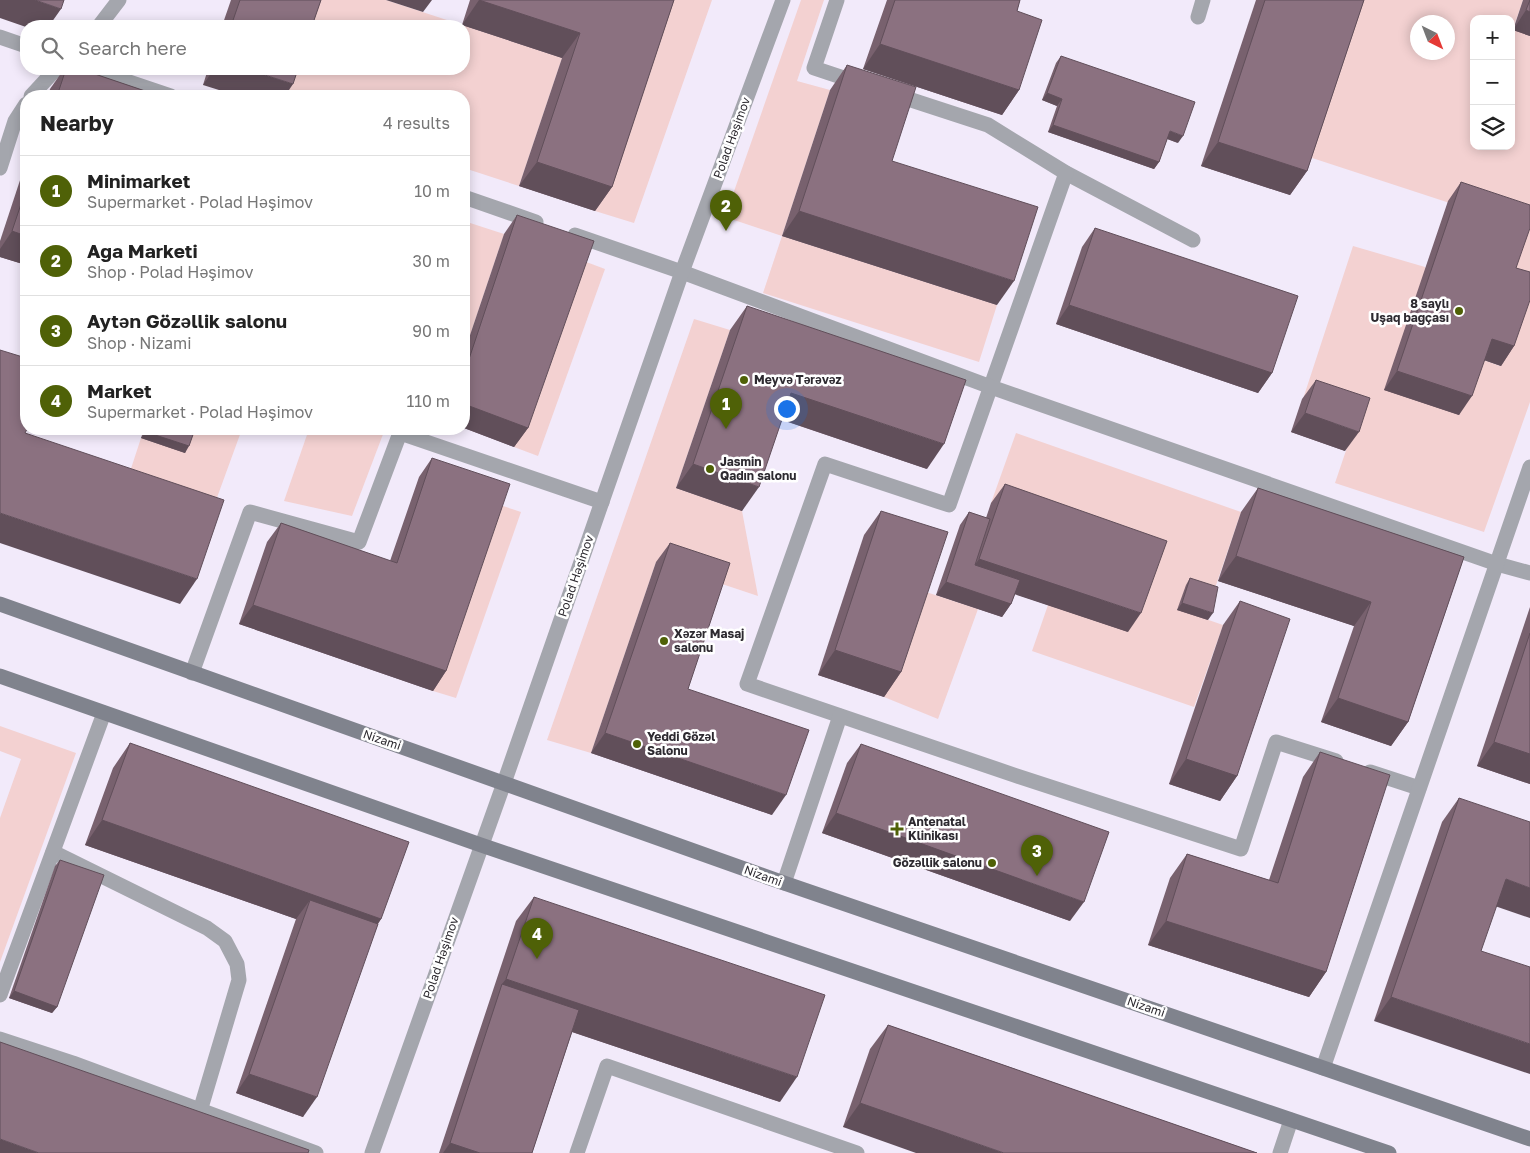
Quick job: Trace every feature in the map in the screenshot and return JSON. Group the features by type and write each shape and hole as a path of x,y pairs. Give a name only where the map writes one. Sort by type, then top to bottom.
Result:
{"street":[{"path":"103,20 118,0"},
{"name":"Polad Həşimov","path":"372,1153 504,783 682,272 783,0"},
{"path":"837,0 814,68 988,125 1066,173 1193,240"},
{"path":"1198,17 1203,0"},
{"path":"0,37 20,44"},
{"path":"37,90 50,75"},
{"path":"109,75 153,90"},
{"path":"0,168 15,121 20,113"},
{"path":"1066,173 949,505 824,464 747,684 1014,776 1242,849 1276,742 1420,788"},
{"path":"470,199 546,225"},
{"path":"564,231 682,272 992,387 1497,564 1530,573"},
{"path":"192,673 250,512 359,542 399,435"},
{"path":"406,435 602,502"},
{"path":"1323,1068 1530,467"},
{"name":"Nizami","path":"0,604 784,883 1530,1139"},
{"path":"0,676 481,845 1389,1153"},
{"path":"0,995 104,713"},
{"path":"784,883 840,716"},
{"path":"53,852 207,928 226,942 237,964 239,980 200,1111"},
{"path":"0,1038 316,1153"},
{"path":"577,1153 607,1066 857,1153"},
{"path":"1280,1153 1291,1120"}],"shaded area":[{"path":"312,0 386,0 447,20 305,20"},
{"path":"638,0 712,0 634,223 595,211 663,9"},
{"path":"801,0 824,0 797,81 830,90 782,236 725,217"},
{"path":"1355,0 1523,0 1515,23 1515,15 1470,15 1470,150 1515,150 1515,30 1530,36 1530,402 1484,532 1335,483 1357,418 1303,399 1353,246 1425,267 1478,358 1500,366 1503,287 1523,227 1303,155"},
{"path":"470,28 562,58 519,186 470,170 470,90 282,90 287,75 470,75"},
{"path":"470,223 504,234 470,335"},
{"path":"782,236 997,305 979,362 763,293"},
{"path":"581,260 605,269 538,456 514,447"},
{"path":"694,319 730,330 676,488 742,511 758,596 656,562 591,753 547,740"},
{"path":"1016,433 1241,512 1213,594 1177,609 1223,625 1194,707 1032,651 1048,605 991,503"},
{"path":"191,435 240,435 207,525 122,496 141,438 184,452"},
{"path":"307,435 383,435 352,516 284,501"},
{"path":"497,504 521,512 456,698 433,691"},
{"path":"920,590 978,609 938,719 884,697"},
{"path":"0,726 76,753 0,962 0,818 21,759 0,751"}],"building":[{"path":"35,0 64,0 61,9"},
{"path":"240,0 321,0 314,20 233,20"},
{"path":"479,0 674,0 612,187 537,162 580,33"},
{"path":"895,0 1020,0 1017,11 1042,20 1019,90 880,44"},
{"path":"1265,0 1364,0 1307,171 1218,142"},
{"path":"1530,0 1530,12 1526,10"},
{"path":"1061,56 1195,102 1183,136 1170,131 1159,162 1053,125 1062,99 1047,93"},
{"path":"847,65 916,87 892,161 1038,207 1014,281 799,211"},
{"path":"64,75 98,75 142,90 59,90"},
{"path":"265,75 296,75 293,84"},
{"path":"1461,182 1530,205 1530,228 1516,268 1530,272 1530,300 1514,346 1492,339 1472,396 1397,371"},
{"path":"20,207 20,234 12,231"},
{"path":"517,215 594,241 528,428 470,406 470,356"},
{"path":"1095,228 1298,296 1272,373 1069,305"},
{"path":"747,306 966,380 944,444 791,393 759,487 693,464"},
{"path":"0,350 20,356 20,435 31,435 224,500 197,579 0,513"},
{"path":"1316,380 1370,398 1359,432 1305,413"},
{"path":"155,435 193,435 189,446"},
{"path":"432,458 510,484 446,671 253,605 281,523 397,563"},
{"path":"1005,484 1167,541 1141,613 979,559"},
{"path":"1258,488 1464,557 1408,722 1338,698 1371,602 1236,556"},
{"path":"881,511 948,532 901,672 835,650"},
{"path":"969,512 990,519 975,565 1020,580 1011,604 946,582"},
{"path":"670,543 730,563 688,689 809,730 786,795 605,733"},
{"path":"1190,578 1218,587 1213,613 1182,603"},
{"path":"1240,601 1290,619 1237,776 1186,759"},
{"path":"1530,633 1530,754 1494,742"},
{"path":"130,743 409,842 381,919 102,820"},
{"path":"861,744 1109,832 1084,902 836,813"},
{"path":"1320,752 1390,775 1326,972 1166,921 1187,854 1278,883"},
{"path":"1459,798 1530,822 1530,888 1506,879 1481,951 1530,967 1530,1044 1391,997"},
{"path":"60,860 104,875 57,1007 14,991"},
{"path":"534,897 825,995 797,1077 506,979"},
{"path":"310,900 378,924 317,1097 249,1074"},
{"path":"502,984 579,1010 532,1153 480,1153 450,1143"},
{"path":"888,1025 1257,1153 1004,1153 860,1103"},
{"path":"0,1042 309,1150 308,1153 39,1153 0,1139"}],"place":[{"name":"Ağa Marketi","path":"726,231"},
{"name":"8 saylı Uşaq bağçası","path":"1459,311"},
{"name":"Meyvə Tərəvəz","path":"744,380"},
{"name":"Minimarket","path":"726,429"},
{"name":"Jasmin Qadın salonu","path":"710,469"},
{"name":"Xəzər Masaj salonu","path":"664,641"},
{"name":"Yeddi Gözəl Salonu","path":"637,744"},
{"name":"Antenatal Klinikası","path":"897,829"},
{"name":"Gözəllik salonu","path":"992,863"},
{"name":"Aytən Gözəllik salonu","path":"1037,876"},
{"name":"Market","path":"537,959"}]}
